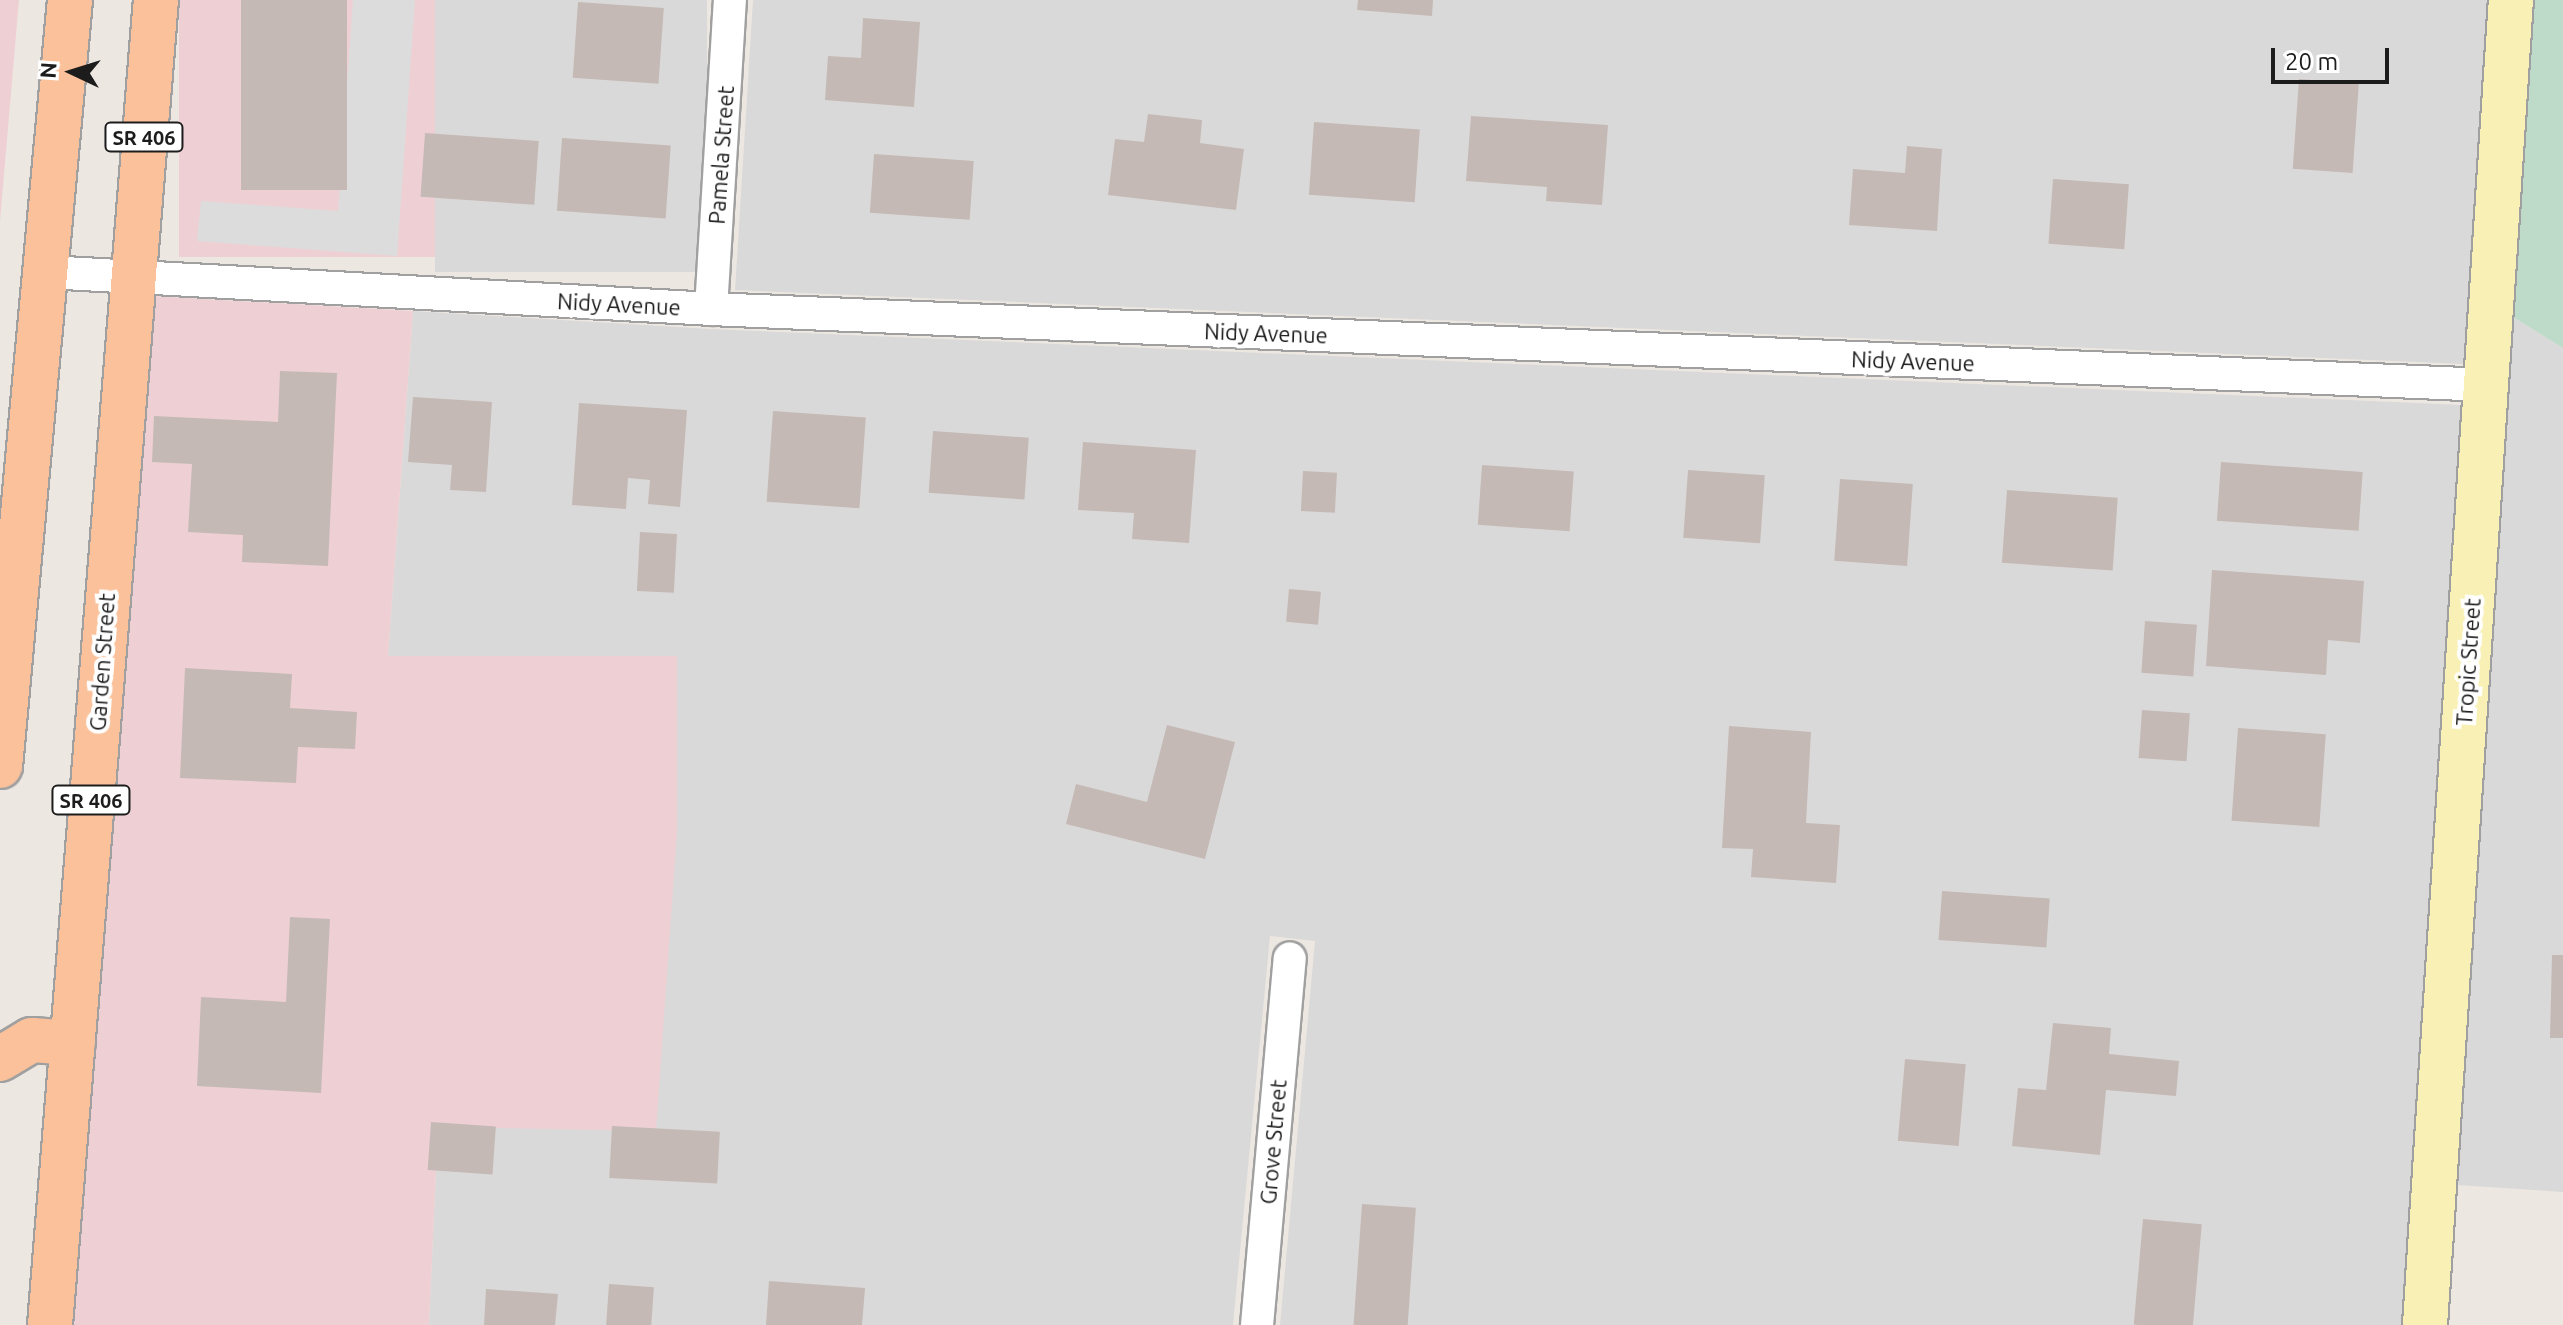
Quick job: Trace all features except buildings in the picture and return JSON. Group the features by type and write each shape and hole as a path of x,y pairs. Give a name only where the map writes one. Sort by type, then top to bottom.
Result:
{"main road":[{"path":"0,766 70,0"},
{"name":"Garden Street","path":"50,1325 156,0"},
{"path":"0,1059 32,1040 73,1043"}],"street":[{"name":"Pamela Street","path":"711,309 730,0"},
{"name":"Tropic Street","path":"2425,1325 2511,0"},
{"name":"Nidy Avenue","path":"46,272 711,309 2486,385"},
{"name":"Grove Street","path":"1257,1325 1290,958"}],"shaded area":[{"path":"0,0 19,0 0,221"},
{"path":"179,0 435,0 435,257 179,257"},
{"path":"353,0 415,0 397,256 197,241 201,201 338,211"},
{"path":"435,0 707,0 707,272 435,272"},
{"path":"753,0 2488,0 2464,364 735,290"},
{"path":"153,296 413,311 388,656 677,656 677,831 656,1131 438,1127 429,1325 73,1325"},
{"path":"413,311 710,329 2462,405 2402,1325 1280,1325 1315,941 1270,936 1233,1325 429,1325 438,1126 388,656"},
{"path":"2513,317 2563,348 2563,1192 2457,1185"}],"green space":[{"path":"2534,0 2563,0 2563,348 2513,317"}]}
